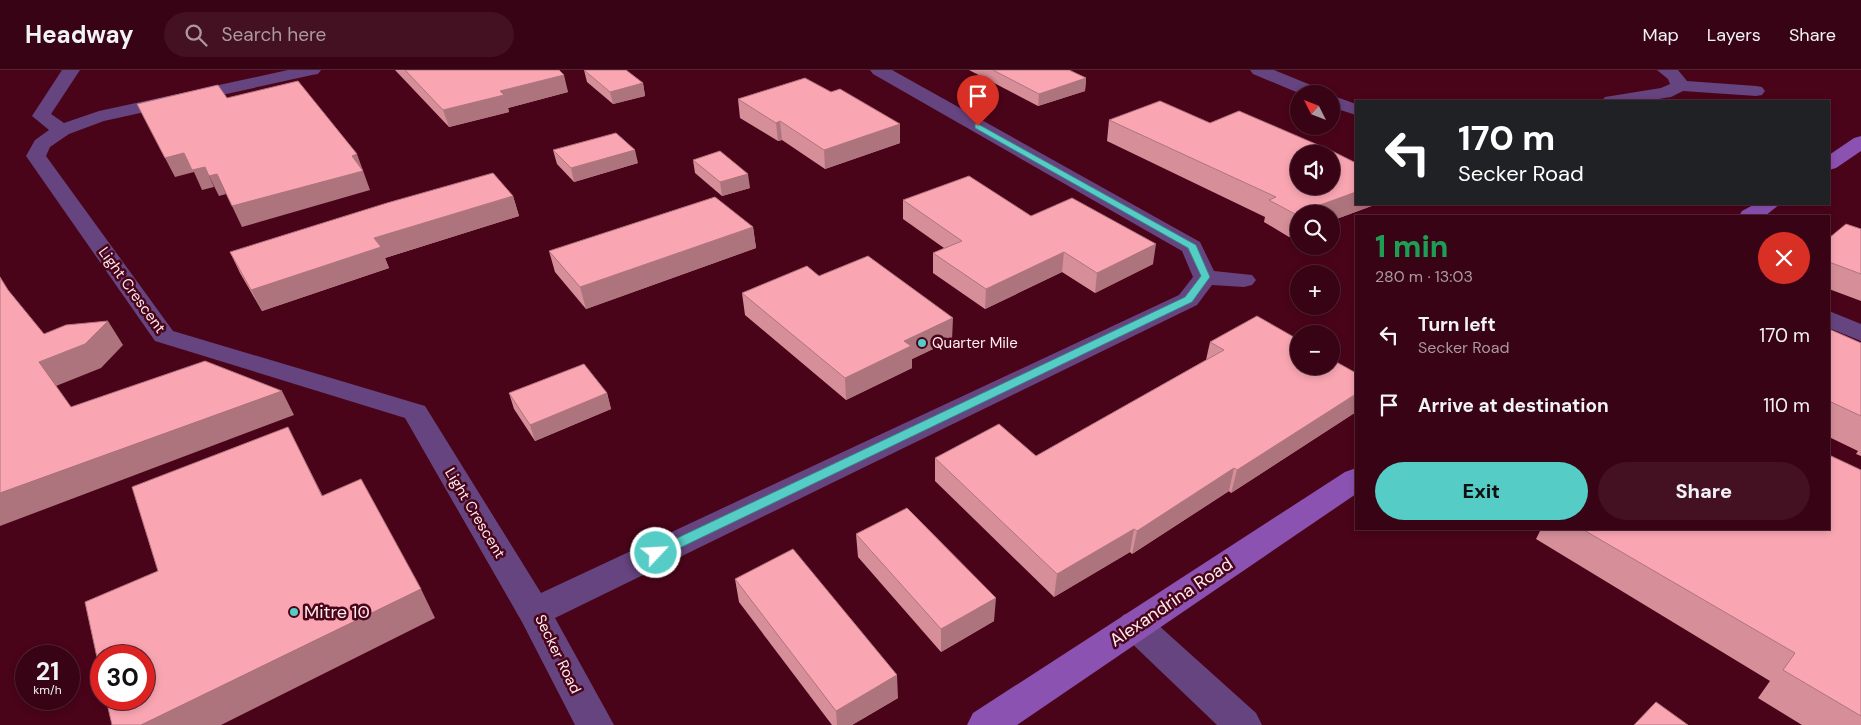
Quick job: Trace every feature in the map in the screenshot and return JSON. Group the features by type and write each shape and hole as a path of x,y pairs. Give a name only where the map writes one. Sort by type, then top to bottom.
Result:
{"main road":[{"path":"1830,163 1861,142"},
{"path":"1752,215 1767,205"},
{"name":"Alexandrina Road","path":"986,725 1355,479"}],"street":[{"path":"62,130 40,116 71,70"},
{"name":"Light Crescent","path":"312,70 99,117 62,130 42,144 36,156 164,336 415,412 534,612"},
{"path":"879,70 1192,247 1206,277 1244,280"},
{"path":"1666,70 1676,76 1680,86"},
{"path":"1270,71 1299,85"},
{"path":"1618,100 1665,93 1680,86 1756,91"},
{"path":"1340,104 1355,110"},
{"name":"Secker Road","path":"595,725 534,612 1188,300 1206,277"},
{"path":"1830,319 1861,333"},
{"path":"1136,625 1243,725"}],"building":[{"path":"405,70 559,70 564,75 500,91 504,95 443,110"},
{"path":"584,70 626,70 643,83 610,92"},
{"path":"993,70 1069,70 1086,78 1039,94"},
{"path":"805,78 831,92 840,89 900,124 824,150 780,121 776,123 738,99"},
{"path":"298,81 357,154 352,156 363,171 232,206 217,174 209,176 205,167 192,170 184,153 165,158 137,104 218,85 227,98"},
{"path":"1160,101 1210,123 1239,111 1290,133 1290,135 1295,135 1318,145 1290,145 1290,195 1340,195 1340,155 1355,162 1355,192 1320,205 1290,205 1290,211 1269,200 1276,197 1109,120"},
{"path":"616,133 635,150 571,168 553,150"},
{"path":"720,151 748,174 720,182 693,160"},
{"path":"493,173 513,196 374,238 381,247 251,290 230,252 387,203"},
{"path":"969,176 1031,216 1072,198 1156,244 1097,273 1064,252 986,289 933,253 962,241 903,200"},
{"path":"715,197 753,227 580,287 549,251"},
{"path":"1846,224 1861,229 1861,274 1830,262 1830,237"},
{"path":"868,256 953,318 904,341 911,346 845,378 742,293 807,266 819,276"},
{"path":"0,277 8,290 44,334 66,325 108,321 85,344 39,362 71,407 205,361 282,391 0,493"},
{"path":"1257,316 1290,335 1290,375 1340,375 1340,364 1355,372 1355,395 1237,470 1234,468 1137,531 1134,529 1057,574 935,458 999,424 1036,456 1224,350 1210,342"},
{"path":"1830,329 1861,343 1861,416 1830,401"},
{"path":"584,364 607,393 530,425 509,393"},
{"path":"288,427 322,496 361,479 421,589 141,725 112,725 109,710 155,710 155,645 94,645 85,602 158,571 132,487"},
{"path":"1830,455 1861,470 1861,716 1783,670 1795,653 1584,530 1830,530"},
{"path":"907,508 996,598 941,629 856,534"},
{"path":"793,549 897,675 836,711 735,579"},
{"path":"1656,702 1688,725 1634,725"}],"place":[{"name":"Quarter Mile","path":"922,343"},
{"name":"Mitre 10","path":"294,612"}],"route":[{"path":"656,553 1188,300 1206,277 1192,247 978,126"}]}
